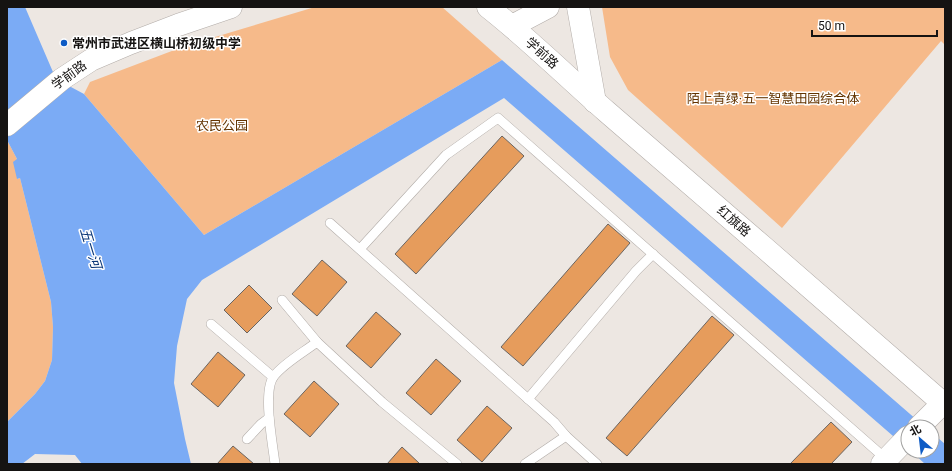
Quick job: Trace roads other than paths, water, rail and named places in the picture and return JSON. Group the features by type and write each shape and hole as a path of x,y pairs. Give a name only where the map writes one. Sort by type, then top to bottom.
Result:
{"street":[{"name":"学前路","path":"7,125 62,79 91,60 208,10 231,7"},
{"name":"学前路","path":"488,7 512,26 595,102"},
{"path":"512,26 548,7"},
{"path":"578,7 595,102"},
{"name":"红旗路","path":"595,102 760,243 934,413"},
{"path":"887,459 900,445"}],"lane":[{"path":"360,249 446,155 498,118 887,459"},
{"path":"330,223 554,422 566,436 597,464"},
{"path":"528,399 636,271 653,254"},
{"path":"282,300 317,342 382,402 456,464"},
{"path":"211,324 272,377"},
{"path":"275,464 269,418 269,393 272,377 317,342"},
{"path":"247,438 260,424 269,418"},
{"path":"525,464 566,436"}],"water":[{"name":"五一河","path":"7,7 25,7 56,79 84,94 204,235 502,60 916,419 900,419 900,442 504,98 202,280 187,299 177,346 174,383 191,464 82,464 75,455 35,454 22,464 7,464 7,422 35,394 45,381 52,360 53,327 51,302 20,178 17,179 13,162 17,159 7,140"},
{"path":"940,440 945,444 945,464 925,464 920,459 940,459"}],"place":[{"name":"常州市武进区横山桥初级中学","path":"64,43"}],"park label":[{"name":"陌上青绿·五一智慧田园综合体","path":"773,98"},
{"name":"农民公园","path":"222,125"}]}
